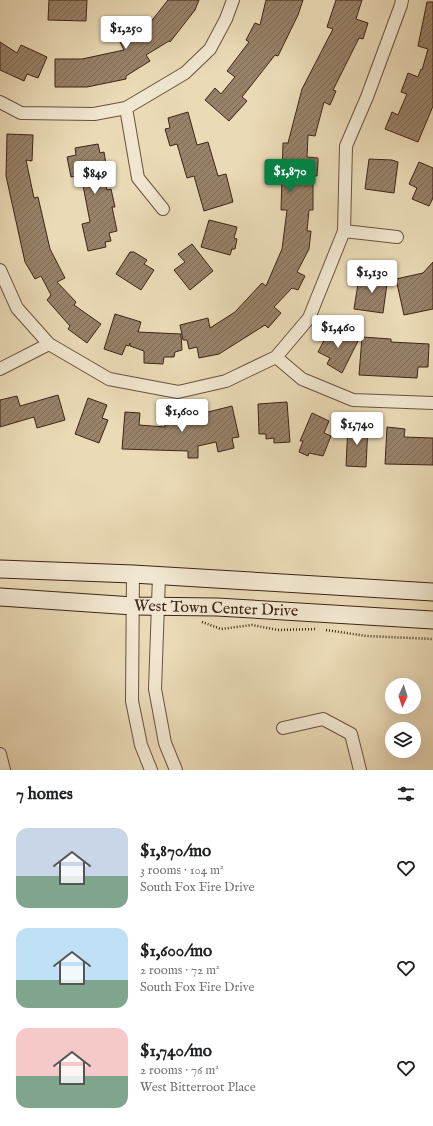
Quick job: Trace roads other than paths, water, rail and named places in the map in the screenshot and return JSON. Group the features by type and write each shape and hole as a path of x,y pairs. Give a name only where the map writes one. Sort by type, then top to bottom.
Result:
{"street":[{"path":"0,102 21,113 94,114 126,108 185,73 210,48 226,19 233,0"},
{"path":"0,270 17,308 49,344 109,379 178,392 226,381 276,356 309,318 344,231 346,146 370,90 402,0"},
{"path":"126,108 138,178 163,209"},
{"path":"344,231 397,237"},
{"path":"0,369 49,344"},
{"path":"276,356 302,379 353,400 433,403"},
{"name":"West Town Center Drive","path":"0,568 133,574 433,592"},
{"path":"133,574 132,701 140,745 151,770"},
{"path":"159,576 155,689 165,743 176,770"},
{"name":"West Town Center Drive","path":"0,597 133,606 216,607 433,620"},
{"path":"283,728 323,719 351,734 360,770"},
{"path":"0,754 4,770"}]}
